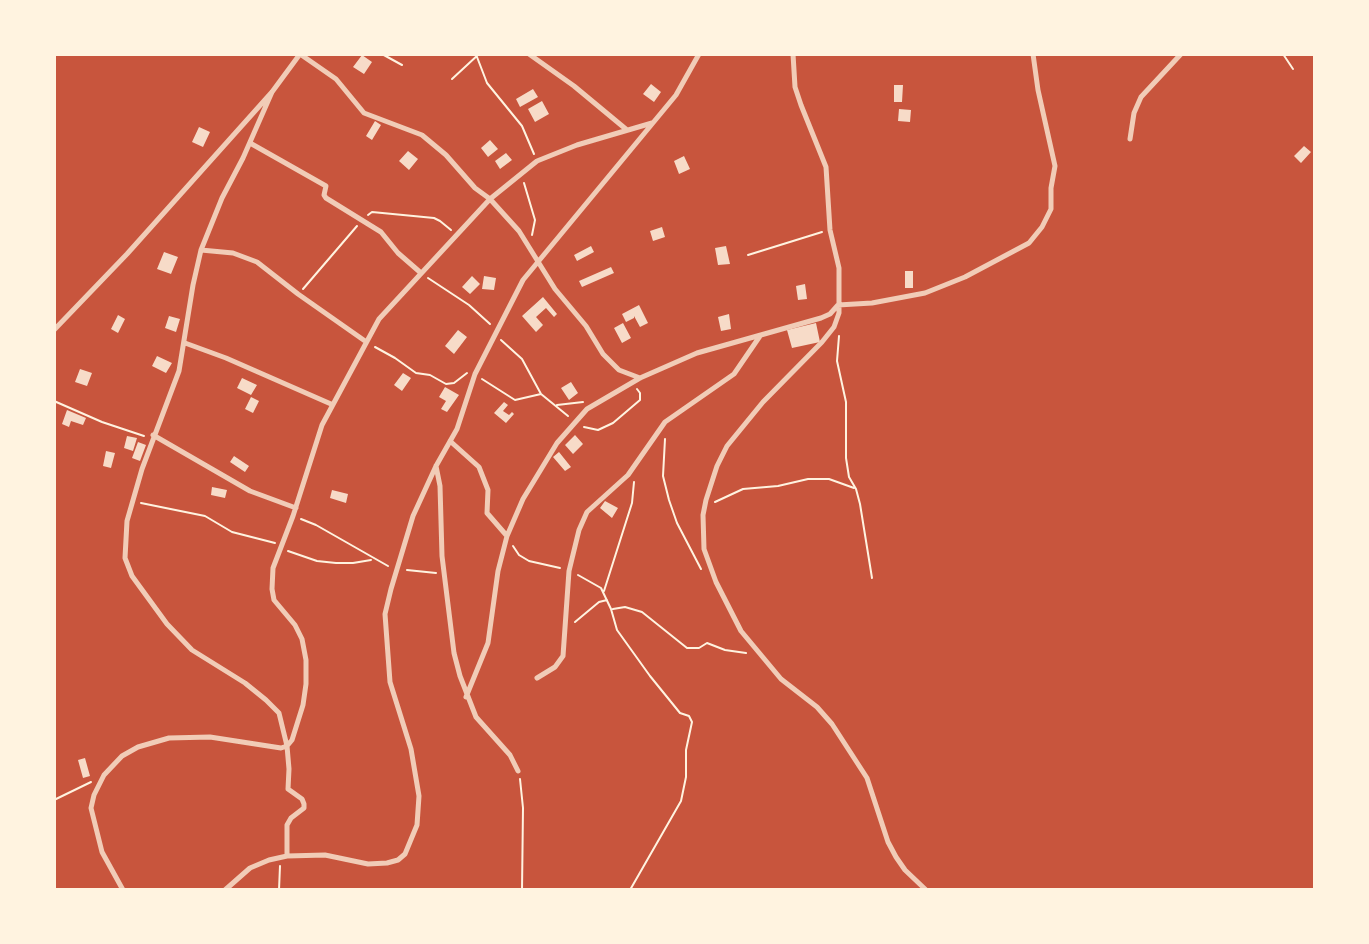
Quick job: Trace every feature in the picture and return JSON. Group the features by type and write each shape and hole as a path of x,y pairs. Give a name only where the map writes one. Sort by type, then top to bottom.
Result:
{"street":[{"path":"54,330 127,254 272,92 300,54 335,79 364,113 412,130 435,145 475,188 490,199 526,240 555,289 573,307 603,354 619,370 640,378"},
{"path":"529,54 574,86 627,130"},
{"path":"225,890 250,868 284,856 325,855 368,864 387,863 398,860 409,847 417,825 419,796 411,749 390,682 385,614 413,516 457,429 475,374 523,280 676,95 699,54"},
{"path":"793,54 798,96 826,167 830,230 839,268 836,322 822,342 763,401 727,446 713,476 705,507 704,549 741,631 781,679 817,707 832,724 867,778 888,842 896,857 926,890"},
{"path":"466,697 488,643 498,571 507,536 523,499 557,443 575,421 598,401 640,378 697,353 825,316 839,305 909,297 945,286 1030,243 1051,209 1055,158 1038,89 1034,54"},
{"path":"1130,138 1133,113 1141,97 1181,54"},
{"path":"272,92 222,198 201,250 185,343 171,394 153,435 124,541 125,558 132,576 167,624 192,649 274,706 282,721 287,746 288,789 302,799 304,804 304,808 291,818 287,825 284,856"},
{"path":"123,890 102,852 91,808 104,775 122,756 138,747 169,738 210,737 281,748 292,740 303,705 307,672 302,639 295,625 274,600 273,568 331,404 365,341 386,309 490,199 537,161 552,153 652,123"},
{"path":"250,143 326,186 324,197 381,232 398,253 421,273"},
{"path":"201,250 233,253 257,262 365,341"},
{"path":"537,678 561,661 565,651 569,571 579,530 587,512 628,475 665,422 734,374 760,336"},
{"path":"185,343 331,404"},
{"path":"153,435 229,480 266,498 296,508"},
{"path":"450,441 479,467 488,490 487,513 507,536"},
{"path":"436,466 440,486 444,574 454,653 466,697 476,717 510,755 518,771"}],"path":[{"path":"382,54 402,65"},
{"path":"1283,54 1293,69"},
{"path":"452,79 478,55 493,92 522,126 537,161"},
{"path":"521,174 535,220 532,234 526,240"},
{"path":"748,256 830,230"},
{"path":"421,273 470,305 522,359 541,394 586,428 598,430 613,423 640,400 640,393 631,383"},
{"path":"836,322 839,335 837,361 846,402 846,458 849,477 856,489 872,578"},
{"path":"365,341 416,373 430,375 446,384 454,383 467,372 475,374 514,400 541,394"},
{"path":"54,401 127,432 153,435"},
{"path":"556,405 598,401"},
{"path":"665,422 663,475 666,488 677,523 704,573"},
{"path":"604,592 635,492 633,478 628,475"},
{"path":"705,507 743,489 778,486 808,479 829,479 856,489"},
{"path":"133,502 205,516 232,532 268,542 284,539"},
{"path":"293,516 316,525 374,559 397,568 444,574"},
{"path":"507,536 523,558 569,571 598,585 604,592 617,630 624,640 678,711 690,716 692,722 685,750 686,777 681,801 630,890"},
{"path":"280,548 317,561 354,563 374,559"},
{"path":"566,625 577,620 599,602 608,601"},
{"path":"611,609 625,607 642,612 665,633 689,649 701,648 707,643 716,648 741,653 758,651"},
{"path":"518,771 522,798 522,890"},
{"path":"54,800 104,775"},
{"path":"279,890 284,856"}],"building":[{"path":"362,55 372,62 364,74 353,67"},
{"path":"651,84 661,92 654,102 643,94"},
{"path":"894,85 903,85 902,102 894,102"},
{"path":"533,89 538,97 520,107 516,99"},
{"path":"542,101 549,114 535,122 528,109"},
{"path":"899,109 911,110 910,122 898,121"},
{"path":"375,121 381,125 372,140 366,136"},
{"path":"199,127 210,132 203,147 192,142"},
{"path":"490,140 498,149 488,157 481,148"},
{"path":"1304,146 1311,152 1301,163 1294,156"},
{"path":"408,151 418,159 409,170 399,161"},
{"path":"506,153 512,160 500,169 495,161"},
{"path":"684,156 690,169 679,174 674,161"},
{"path":"662,227 665,237 653,241 650,231"},
{"path":"591,246 594,252 577,261 574,255"},
{"path":"726,246 730,264 718,265 715,248"},
{"path":"164,252 178,257 171,274 157,269"},
{"path":"611,267 614,273 582,287 579,281"},
{"path":"905,271 913,271 913,288 905,288"},
{"path":"472,276 480,284 470,294 462,287"},
{"path":"484,276 496,278 494,290 482,289"},
{"path":"805,284 807,299 798,300 796,286"},
{"path":"543,297 557,314 554,317 546,308 536,317 543,325 536,332 522,316"},
{"path":"639,305 648,323 640,327 634,316 626,322 622,314"},
{"path":"729,314 731,329 721,331 718,317"},
{"path":"118,315 125,319 118,333 111,329"},
{"path":"169,316 180,319 176,332 165,328"},
{"path":"623,323 631,338 622,343 614,328"},
{"path":"816,323 820,342 792,348 787,330"},
{"path":"458,330 467,337 454,354 445,346"},
{"path":"157,356 172,363 166,373 152,366"},
{"path":"80,369 92,373 87,386 75,382"},
{"path":"403,373 411,378 402,391 394,385"},
{"path":"242,378 257,385 251,395 237,388"},
{"path":"571,382 578,393 569,400 561,388"},
{"path":"445,387 459,395 447,412 441,409 446,401 439,397"},
{"path":"251,397 259,401 253,413 245,409"},
{"path":"504,402 508,405 503,411 509,415 512,412 514,414 506,423 494,413"},
{"path":"67,410 86,418 83,425 71,421 69,427 62,424"},
{"path":"575,435 583,444 573,454 565,445"},
{"path":"127,436 137,438 133,451 124,448"},
{"path":"138,442 146,445 140,461 132,458"},
{"path":"106,451 115,453 111,468 103,466"},
{"path":"559,452 571,467 565,471 553,457"},
{"path":"234,456 249,466 245,472 230,462"},
{"path":"212,487 227,490 225,498 211,495"},
{"path":"332,490 348,494 346,503 330,498"},
{"path":"605,501 618,508 612,518 600,508"},
{"path":"85,758 90,776 83,778 78,760"}]}
